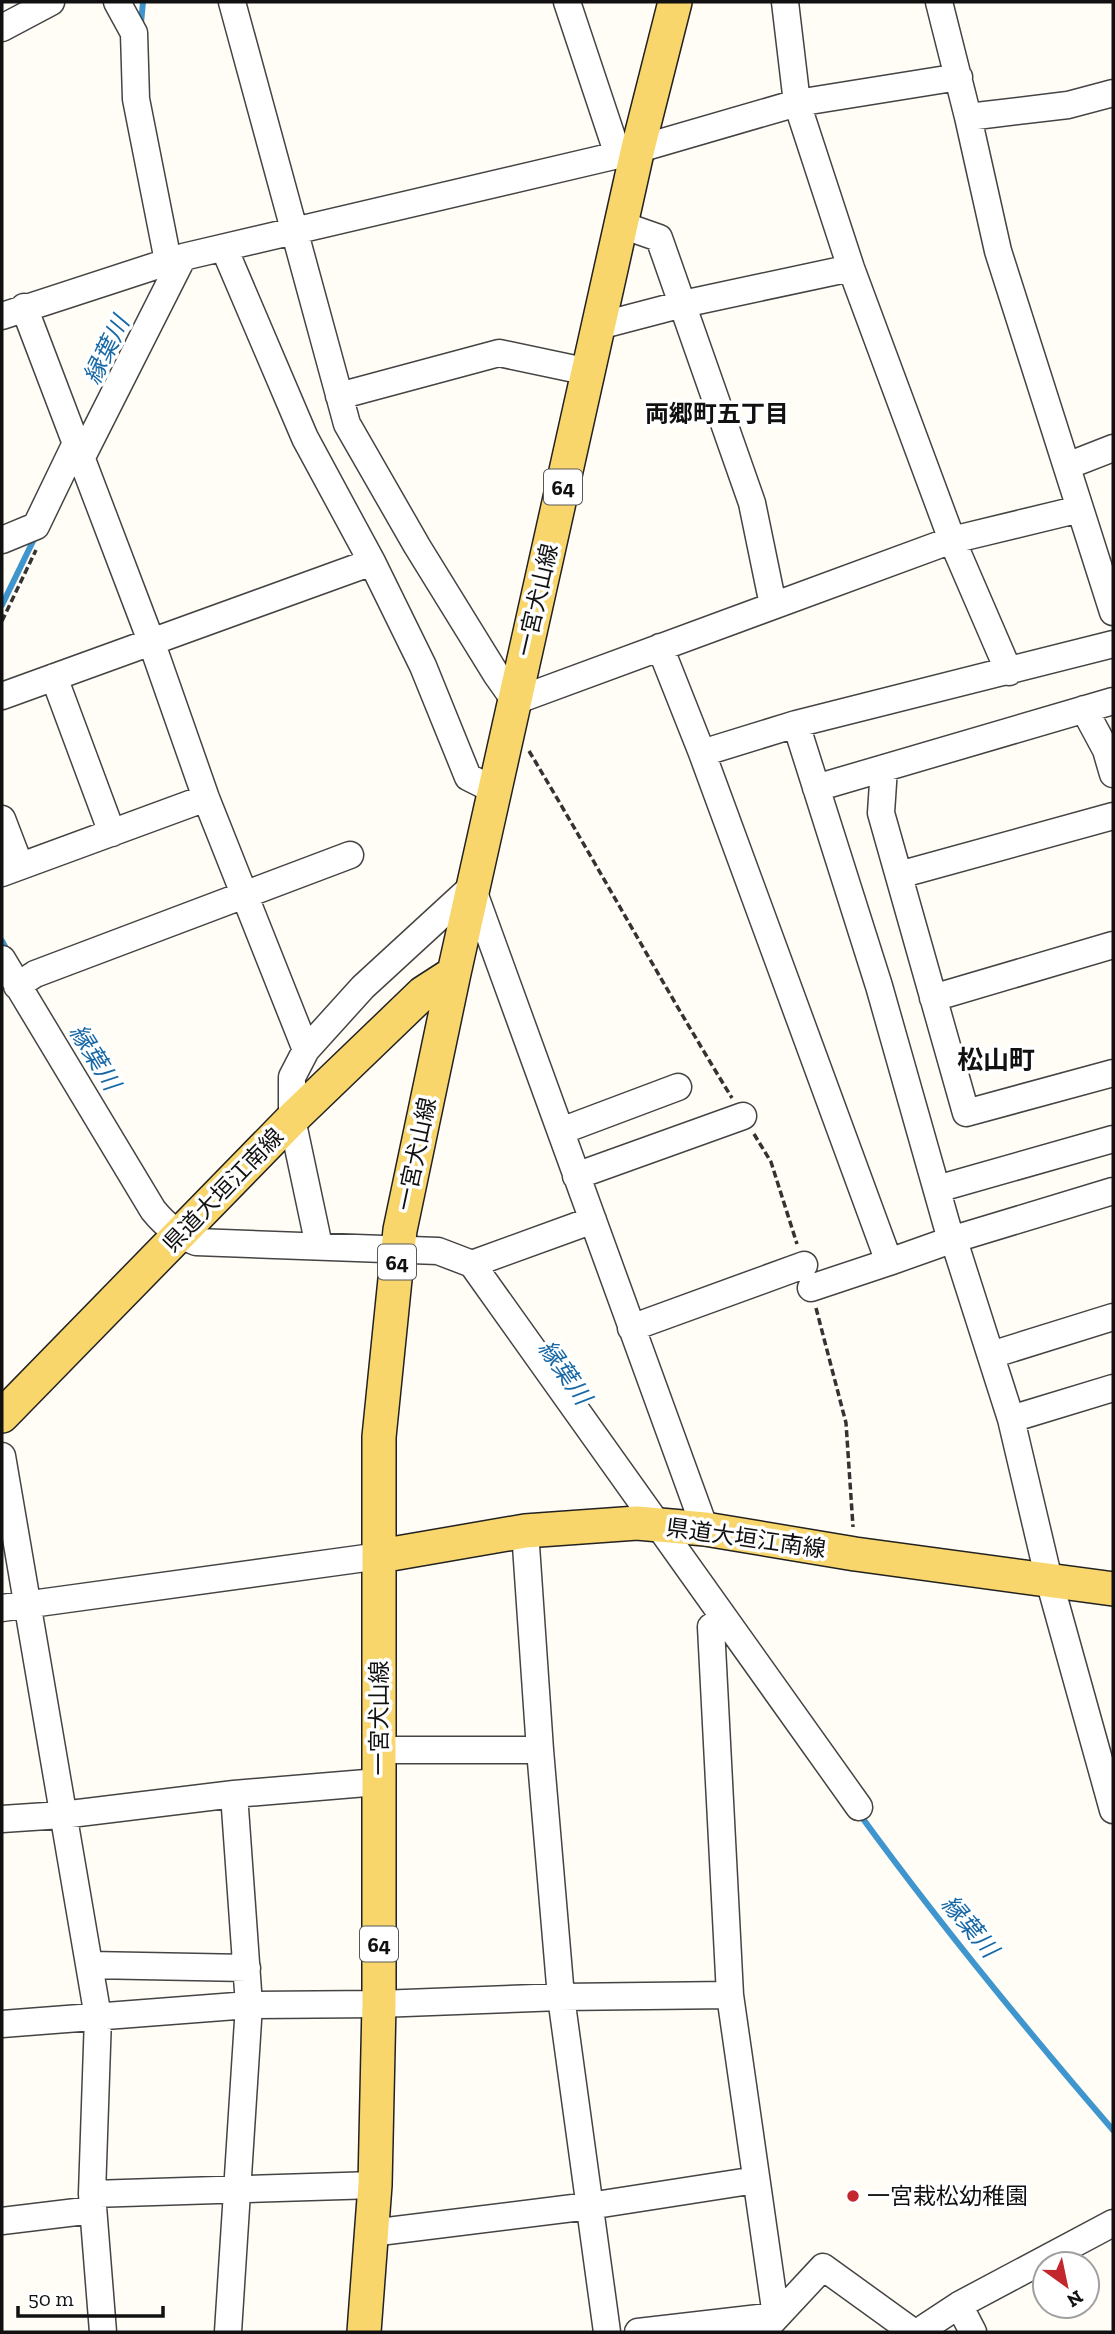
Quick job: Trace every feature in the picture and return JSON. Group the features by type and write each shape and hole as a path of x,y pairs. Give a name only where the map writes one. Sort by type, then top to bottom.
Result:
{"main road":[{"name":"一宮犬山線","path":"364,2332 375,2185 379,2004 379,1437 400,1230 494,790 622,225 628,151 676,2"},
{"name":"県道大垣江南線","path":"2,1416 292,1119 423,993 454,973"},
{"name":"県道大垣江南線","path":"380,1556 525,1531 647,1524 705,1529 855,1554 1113,1589"}],"street":[{"path":"2,28 51,2"},
{"path":"2,540 36,526 79,450 176,259 136,99 134,33 117,2"},
{"path":"232,2 347,424 495,674 515,701 952,540 1080,509"},
{"path":"567,2 628,151"},
{"path":"785,2 797,103 851,268 952,540 1009,672"},
{"path":"939,2 959,77 998,251 1113,612"},
{"path":"306,1050 243,896 79,450 13,312 176,259 628,151 797,103 959,77"},
{"path":"968,117 1068,105 1113,93"},
{"path":"622,225 659,238 752,503 773,605"},
{"path":"224,248 305,438 372,562 423,666 468,777 494,790"},
{"path":"599,326 683,304 851,268"},
{"path":"340,396 499,353 589,372"},
{"path":"1067,466 1113,449"},
{"path":"2,696 372,562"},
{"path":"702,752 796,724 1113,644"},
{"path":"660,647 702,752 889,1262"},
{"path":"54,677 112,832"},
{"path":"816,788 1113,701"},
{"path":"1084,709 1106,750 1113,774"},
{"path":"796,724 878,986 951,1240 957,1250 1012,1419 1049,1580 1113,1810"},
{"path":"884,768 881,813 966,1113 1113,1073"},
{"path":"2,819 11,870 206,798"},
{"path":"899,875 1113,816"},
{"path":"17,986 35,974 350,855"},
{"path":"318,1246 292,1119 292,1077 306,1050 363,987 474,888 705,1529"},
{"path":"933,998 1113,945"},
{"path":"2,959 153,1210 166,1226 179,1235 196,1242 438,1251 472,1264 647,1524 721,1628 794,1729 859,1807"},
{"path":"561,1131 678,1087"},
{"path":"576,1176 743,1115"},
{"path":"937,1189 1113,1139"},
{"path":"631,1328 807,1276 889,1262 951,1240 1113,1191"},
{"path":"472,1264 593,1220"},
{"path":"991,1355 1113,1317"},
{"path":"1012,1419 1113,1388"},
{"path":"2,1456 15,1607 62,1815 98,2017 93,2202 103,2332"},
{"path":"525,1531 561,1997 607,2332"},
{"path":"15,1607 380,1556"},
{"path":"721,1628 730,1995 756,2180 770,2324"},
{"path":"794,1729 827,1786"},
{"path":"2,1819 62,1815 234,1794 378,1766 540,1750"},
{"path":"228,2332 249,2005 234,1794"},
{"path":"90,1965 247,1968"},
{"path":"2,2024 249,2005 730,1995"},
{"path":"371,2233 589,2206 756,2180"},
{"path":"2,2221 93,2202 238,2189 375,2185"},
{"path":"638,2332 770,2324 823,2267 915,2332 959,2305 1112,2226"},
{"path":"959,2305 973,2332"}],"waterway":[{"name":"縁葉川","path":"141,23 143,2"},
{"name":"縁葉川","path":"2,605 36,535"},
{"name":"縁葉川","path":"2,941 9,954"},
{"name":"縁葉川","path":"858,1812 982,1974 1113,2130"}],"place":[{"name":"一宮栽松幼稚園","path":"853,2196"}],"district":[{"name":"両郷町五丁目","path":"717,413"},
{"name":"松山町","path":"996,1060"}]}
